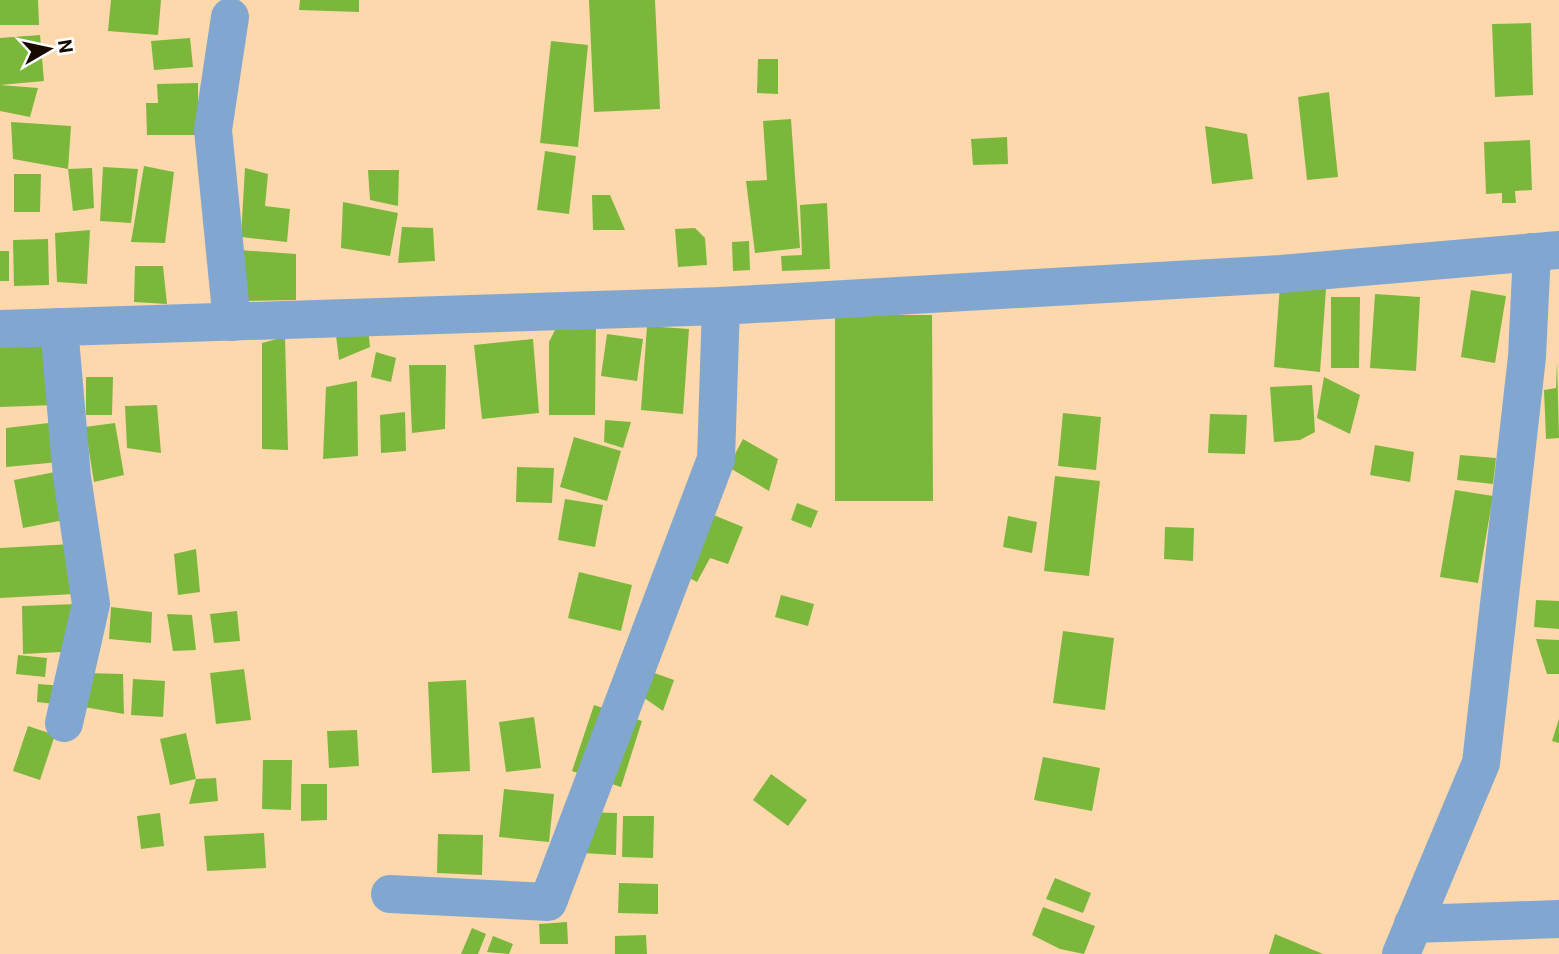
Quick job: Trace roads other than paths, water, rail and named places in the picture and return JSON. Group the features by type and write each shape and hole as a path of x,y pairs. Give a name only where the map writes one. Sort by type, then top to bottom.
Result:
{"street":[{"path":"230,17 213,130 232,322"},
{"path":"0,329 721,306 1282,274 1546,251 1527,357 1481,763 1407,939"},
{"path":"390,894 548,902 716,458 721,306"},
{"path":"59,327 72,477 91,604 64,723"},
{"path":"1407,939 1559,919"}]}
